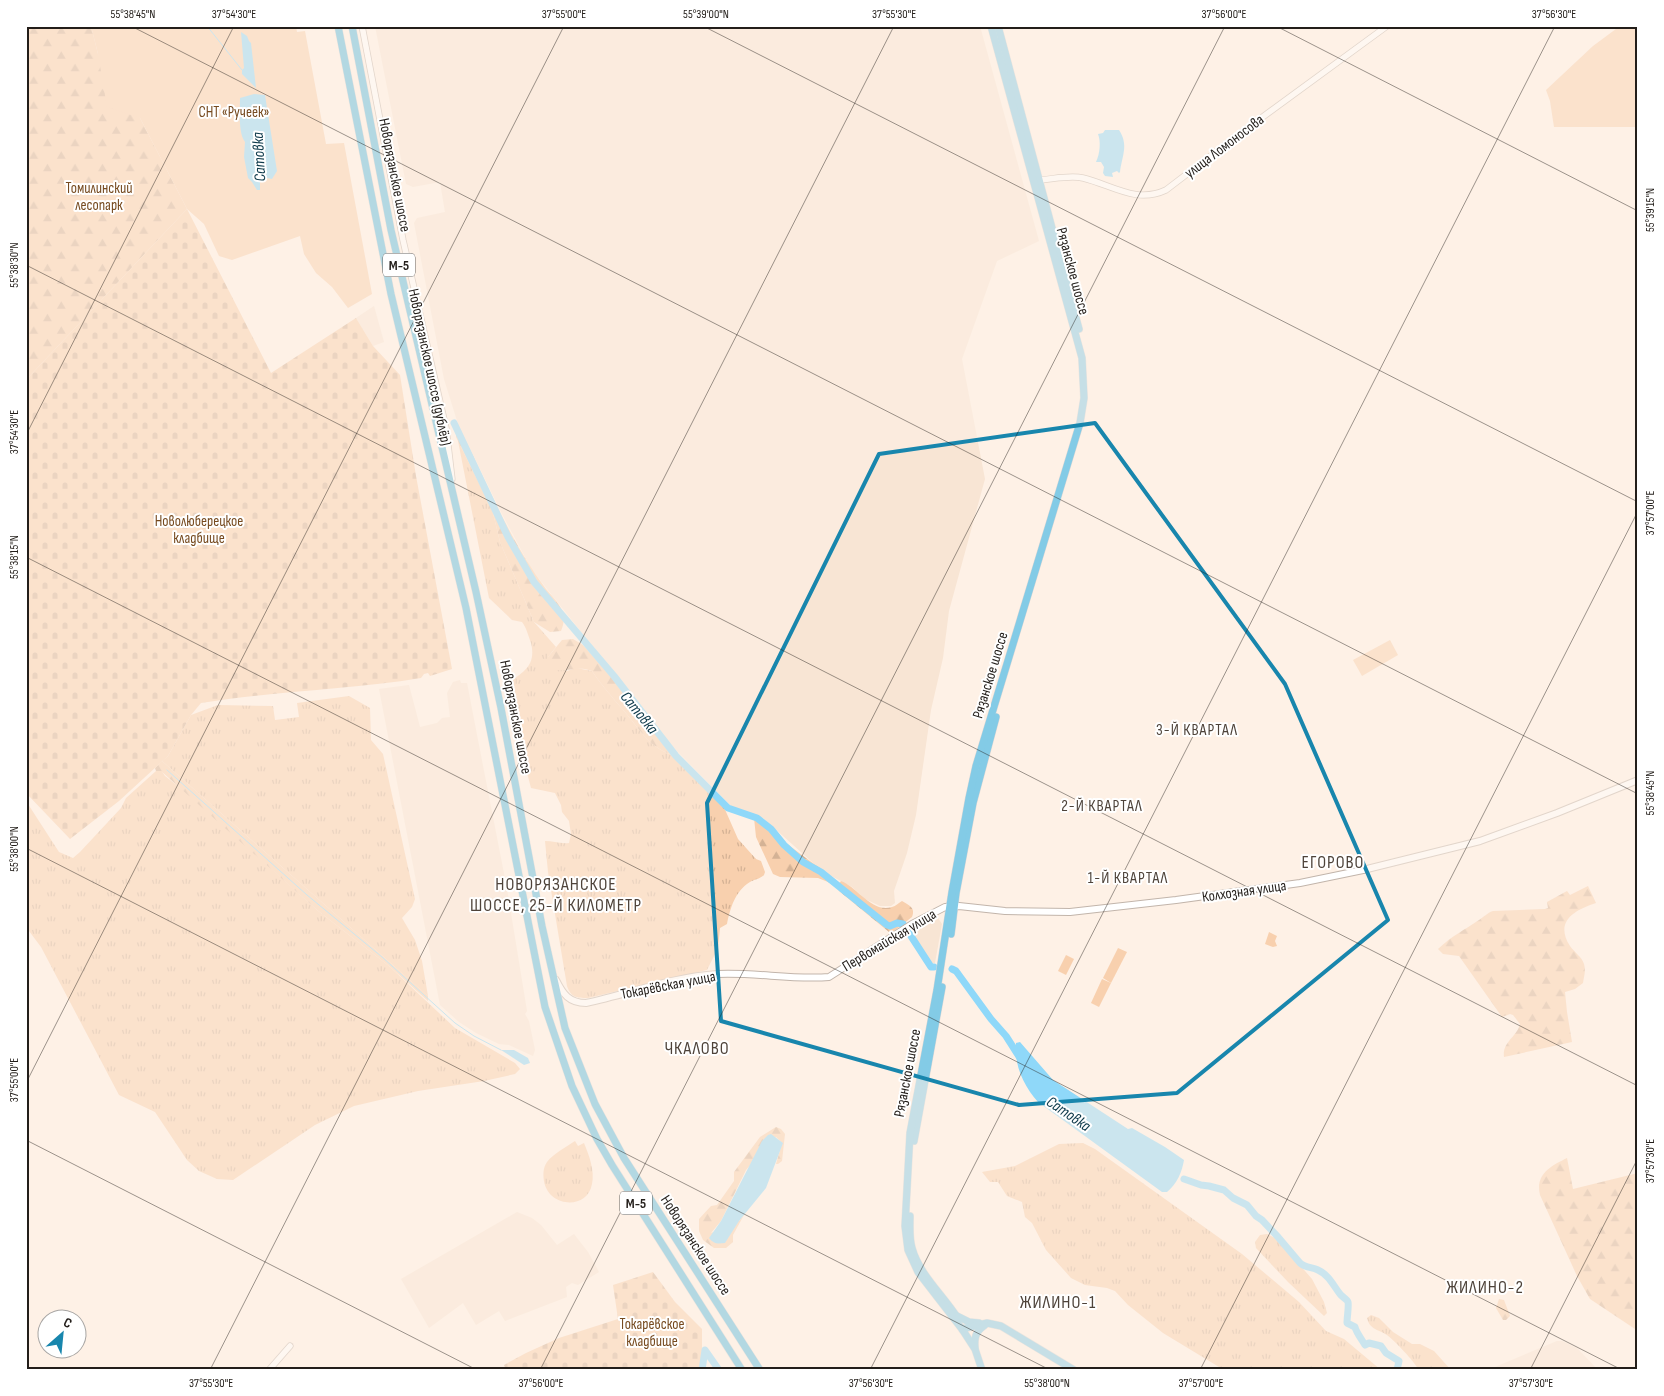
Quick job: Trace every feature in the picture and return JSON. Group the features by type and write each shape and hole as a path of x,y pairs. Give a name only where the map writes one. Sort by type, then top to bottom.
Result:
{"highway":[{"name":"Новорязанское шоссе","path":"338,26 391,294 466,608 545,1007 572,1086 597,1140 741,1370"},
{"name":"Новорязанское шоссе","path":"352,26 404,292 455,502 501,708 552,975 565,1028 601,1116 624,1158 760,1370"}],"main road":[{"name":"Рязанское шоссе","path":"962,1329 957,1316 923,1270 915,1256 910,1239 915,1134 941,991 962,830 976,766 1061,490 1080,423 1084,398 1082,358 991,26"},
{"name":"Рязанское шоссе","path":"982,1370 975,1349 918,1272 908,1250 905,1226 910,1133 952,906 981,768 1088,412 1087,358 998,26"},
{"name":"Колхозная улица","path":"952,906 1005,911 1070,912 1300,883 1480,841 1557,813 1638,780"},
{"name":"Первомайская улица","path":"829,977 912,924 940,909 952,906"},
{"name":"Токарёвская улица","path":"552,975 565,995 574,1002 586,1003 686,978 717,974 829,977"},
{"path":"957,1316 969,1322 987,1323 1011,1330 1074,1370"},
{"path":"962,1329 987,1323"},
{"path":"975,1349 975,1336 987,1323"}],"street":[{"name":"Новорязанское шоссе (дублёр)","path":"362,26 403,240 446,428 455,502"},
{"name":"улица Ломоносова","path":"1040,180 1078,177 1137,195 1147,196 1166,190 1386,26"},
{"path":"270,1370 290,1346"}],"highlighted area":[{"path":"1095,423 1285,684 1388,920 1177,1093 1019,1105 721,1021 707,803 879,454"}],"shaded area":[{"path":"375,26 980,26 1039,241 997,261 962,359 985,479 949,611 943,658 931,710 916,815 907,853 894,891 895,903 891,906 880,906 865,899 852,887 822,871 763,818 732,807 670,744 532,570 458,424 444,379 414,223 417,218 445,212 440,182 413,187 406,184"},
{"path":"374,306 384,342 373,346 356,318"},
{"path":"460,680 461,683 467,683 507,889 527,1011 525,1014 529,1021 535,1050 533,1056 509,1045 499,1044 476,1033 459,1022 440,1005 379,689 409,685 420,727 437,723 442,718 450,717 447,693 453,682"},
{"path":"936,915 942,924 935,963 931,963 910,931"},
{"path":"517,1212 532,1218 541,1225 557,1245 574,1234 588,1252 599,1272 578,1285 572,1283 566,1287 567,1297 505,1321 499,1311 476,1325 463,1303 429,1328 401,1279"},
{"path":"1557,1341 1562,1341 1577,1348 1598,1370 1488,1370"}],"green space":[{"name":"Томилинский лесопарк","path":"26,26 91,26 98,54 140,118 187,209 26,380"},
{"name":"СНТ «Ручеёк»","path":"91,26 296,26 297,32 305,31 326,144 344,143 372,294 348,308 332,287 316,273 304,254 300,236 232,260 219,256 204,224 187,209 140,118 107,107"},
{"path":"1620,26 1638,26 1638,127 1554,127 1550,101 1546,90 1593,46"},
{"name":"Новолюберецкое кладбище","path":"187,209 271,373 356,318 373,346 400,375 416,476 452,669 430,676 428,673 424,674 421,678 394,682 201,703 191,715 168,756 119,801 70,839 26,793 26,380"},
{"path":"458,424 498,509 520,550 561,608 564,618 561,631 550,632 534,622 500,542 492,509 456,437 456,426"},
{"path":"458,441 492,509 500,542 534,622 556,647 548,657 567,671 576,668 592,671 650,742 670,754 723,805 738,839 756,859 761,861 765,872 764,875 750,882 737,895 727,924 720,928 718,948 707,970 588,998 580,998 570,993 567,986 548,872 545,841 569,843 571,834 569,821 562,812 555,793 531,788 504,685 522,673 530,664 532,658 531,643 522,622 512,620 489,598"},
{"path":"573,639 583,645 610,675 668,747 670,754 656,747 644,736 592,671 586,669 557,670 545,665 548,657 562,640"},
{"path":"1390,640 1398,655 1362,676 1353,660"},
{"path":"349,696 370,708 371,740 383,754 415,899 412,907 402,918 415,940 422,961 428,996 162,761 168,756 191,715 218,705 273,706 275,720 299,717 297,703"},
{"path":"162,761 428,996 428,1001 389,966 317,910 161,771 156,771 155,768"},
{"path":"161,770 165,776 192,797 317,910 389,966 455,1028 515,1063 520,1069 515,1074 484,1081 418,1091 354,1106 315,1125 233,1180 217,1179 199,1171 187,1160 155,1112 119,1095 41,947 26,927 26,801 59,852 73,858 121,808 126,798 156,771"},
{"path":"754,818 761,819 787,844 833,878 835,881 833,884 818,878 780,877 773,874 756,837"},
{"path":"841,881 878,907 892,907 902,901 912,909 912,917 894,931 889,932 839,891 837,886"},
{"path":"1588,886 1596,903 1574,913 1566,923 1564,930 1570,946 1582,959 1585,969 1583,983 1575,989 1565,992 1572,1042 1504,1057 1505,1047 1516,1033 1520,1024 1513,1015 1510,1014 1502,1017 1459,956 1443,954 1438,949 1493,911 1545,909 1548,908 1547,902 1567,891 1570,895"},
{"path":"1269,932 1277,936 1275,941 1277,946 1273,947 1265,944"},
{"path":"1118,948 1127,952 1111,983 1103,978"},
{"path":"1066,955 1074,959 1066,975 1058,971"},
{"path":"1102,979 1111,983 1099,1007 1091,1003"},
{"path":"776,1127 785,1134 782,1161 776,1164 782,1143 776,1137 746,1170 721,1221 711,1233 739,1221 744,1215 733,1235 733,1242 726,1248 714,1248 703,1240 699,1231 699,1219 711,1206 717,1205 734,1181 734,1172 760,1137"},
{"path":"575,1141 578,1146 584,1143 591,1163 593,1179 589,1193 583,1199 576,1202 568,1202 552,1196 547,1190 544,1181 544,1171 550,1159"},
{"path":"1083,1143 1095,1149 1242,1254 1299,1302 1326,1331 1344,1339 1381,1370 1224,1370 1163,1333 1128,1305 1115,1291 1085,1285 1071,1278 1046,1250 1032,1223 1025,1217 1022,1202 1007,1196 998,1182 990,1182 982,1172 1015,1166 1059,1144"},
{"path":"1567,1158 1573,1189 1638,1173 1638,1331 1590,1299 1577,1276 1540,1195 1539,1188 1542,1176 1555,1164"},
{"path":"1267,1234 1277,1239 1312,1279 1324,1302 1327,1313 1324,1316 1256,1248 1255,1242 1260,1235"},
{"name":"Токарёвское кладбище","path":"653,1272 675,1302 702,1329 701,1370 506,1370 504,1365 526,1353 559,1338 618,1319 613,1285"},
{"path":"1499,1299 1504,1300 1510,1316 1506,1320 1503,1320 1496,1308"},
{"path":"1371,1315 1379,1318 1393,1332 1412,1344 1420,1344 1434,1351 1451,1370 1419,1370 1409,1356 1395,1342 1370,1325 1367,1318"}],"water":[{"path":"241,32 247,36 251,43 256,88 242,74 244,68"},
{"path":"254,94 265,95 277,171 272,179 267,178 260,181 260,190 257,190 248,178 244,157 245,142 241,133 240,121 240,98"},
{"path":"1105,130 1119,130 1124,141 1120,172 1112,173 1113,177 1105,176 1103,173 1104,167 1101,162 1096,162 1100,148 1098,134 1103,133"},
{"path":"1020,1042 1053,1080 1128,1129 1132,1128 1184,1160 1178,1178 1171,1189 1167,1192 1162,1192 1038,1102 1028,1089 1018,1068 1016,1043"},
{"path":"501,1050 514,1050 528,1058 530,1063 524,1065"},
{"path":"771,1134 783,1143 766,1188 739,1221 725,1243 714,1242 709,1238 721,1221 762,1141"}],"waterway":[{"path":"207,26 242,70"},
{"name":"Сатовка","path":"454,423 508,537 534,582 614,676 676,756 728,808 757,818 771,829 784,845 803,862 821,872 887,925 903,924"},
{"path":"167,770 307,895 382,957 455,1023 474,1036 501,1050"},
{"name":"Сатовка","path":"909,933 931,967 934,967"},
{"name":"Сатовка","path":"952,969 956,971 991,1019 1006,1036 1020,1058"},
{"name":"Сатовка","path":"1184,1179 1224,1190 1233,1198 1247,1205 1300,1263 1318,1270 1330,1280 1348,1302 1347,1323 1355,1327 1365,1345 1369,1343 1381,1346 1386,1353 1399,1361 1397,1370"},
{"path":"702,1370 705,1350 719,1370"}],"district":[{"name":"3-Й КВАРТАЛ","path":"1197,729"},
{"name":"2-Й КВАРТАЛ","path":"1102,805"},
{"name":"ЕГОРОВО","path":"1333,862"},
{"name":"1-Й КВАРТАЛ","path":"1128,877"},
{"name":"НОВОРЯЗАНСКОЕ ШОССЕ, 25-Й КИЛОМЕТР","path":"556,894"},
{"name":"ЧКАЛОВО","path":"697,1048"},
{"name":"ЖИЛИНО-2","path":"1485,1287"},
{"name":"ЖИЛИНО-1","path":"1058,1302"}]}
